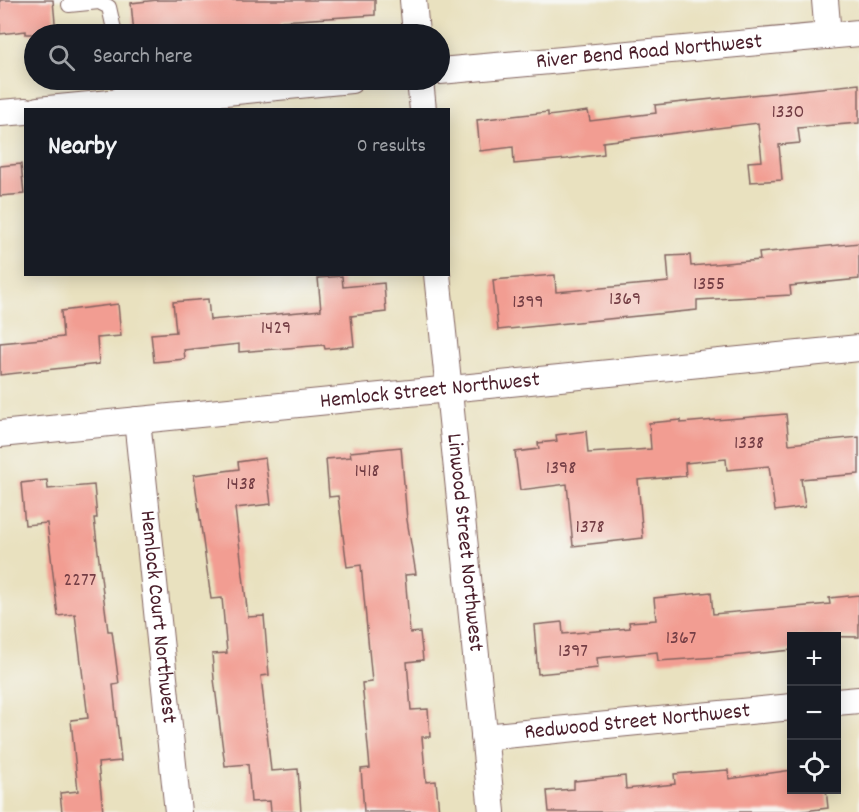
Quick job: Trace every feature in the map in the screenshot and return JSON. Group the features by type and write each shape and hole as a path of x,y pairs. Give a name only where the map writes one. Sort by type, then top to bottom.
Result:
{"street":[{"path":"413,0 415,24"},
{"path":"825,0 828,36"},
{"name":"River Bend Road Northwest","path":"450,70 859,33"},
{"path":"46,108 120,90"},
{"path":"421,90 423,108"},
{"path":"0,113 24,111"},
{"name":"Linwood Street Northwest","path":"437,276 492,812"},
{"name":"Hemlock Street Northwest","path":"0,434 859,348"},
{"name":"Hemlock Court Northwest","path":"137,420 178,812"},
{"path":"841,702 859,700"},
{"name":"Redwood Street Northwest","path":"484,737 787,707"}],"lane":[{"path":"69,5 99,2 109,8 113,24"}],"building":[{"path":"0,0 53,0 55,24 24,24 24,31 0,34"},
{"path":"157,0 375,0 375,15 282,21 282,24 133,24 131,3"},
{"path":"859,84 859,123 798,128 800,143 779,145 782,180 750,182 748,162 762,161 758,123 603,142 604,154 567,159 514,164 513,147 480,151 477,120 548,112 548,116 588,111 590,121 656,113 655,105"},
{"path":"21,164 24,194 0,196 0,166"},
{"path":"859,243 859,279 790,286 791,295 697,300 697,310 498,330 493,280 555,275 556,292 669,282 667,256 690,255 691,266 760,260 759,253"},
{"path":"342,276 343,287 384,283 386,312 351,316 354,346 325,349 324,345 239,352 239,344 184,350 185,359 154,362 151,334 176,332 173,302 208,299 210,320 321,310 318,278"},
{"path":"118,304 121,336 97,338 99,364 0,375 0,343 63,337 61,311"},
{"path":"786,414 789,444 859,437 859,474 801,479 805,507 775,511 769,466 727,470 726,459 685,463 686,476 638,480 643,538 573,546 567,484 520,490 515,452 539,449 538,443 557,441 556,435 586,431 588,453 651,449 649,423 681,420 681,423"},
{"path":"401,447 407,520 416,574 405,575 410,633 420,632 423,660 407,662 411,710 428,709 430,737 422,737 426,782 436,781 439,812 364,812 361,769 370,768 362,683 372,682 361,565 347,567 338,496 329,497 326,459 351,457 350,452"},
{"path":"265,458 271,504 235,508 248,617 264,616 269,675 261,676 271,771 298,769 301,812 271,812 270,801 251,802 248,764 225,766 214,679 212,654 227,653 222,598 211,599 194,475 239,469 238,462"},
{"path":"47,480 48,489 94,485 97,518 94,518 102,585 108,631 112,631 119,684 113,685 121,761 98,763 103,812 62,812 60,793 78,791 71,720 88,718 75,614 58,616 47,523 25,525 21,483"},
{"path":"711,592 713,614 830,604 829,598 859,595 859,637 841,637 841,632 787,632 787,650 658,661 657,652 597,658 598,668 538,674 534,625 562,622 563,634 630,628 629,622 656,620 654,598"},
{"path":"728,770 729,779 787,771 787,794 827,794 828,808 796,812 549,812 547,791 574,789 574,781 625,776 626,789 675,784 674,774"}]}
